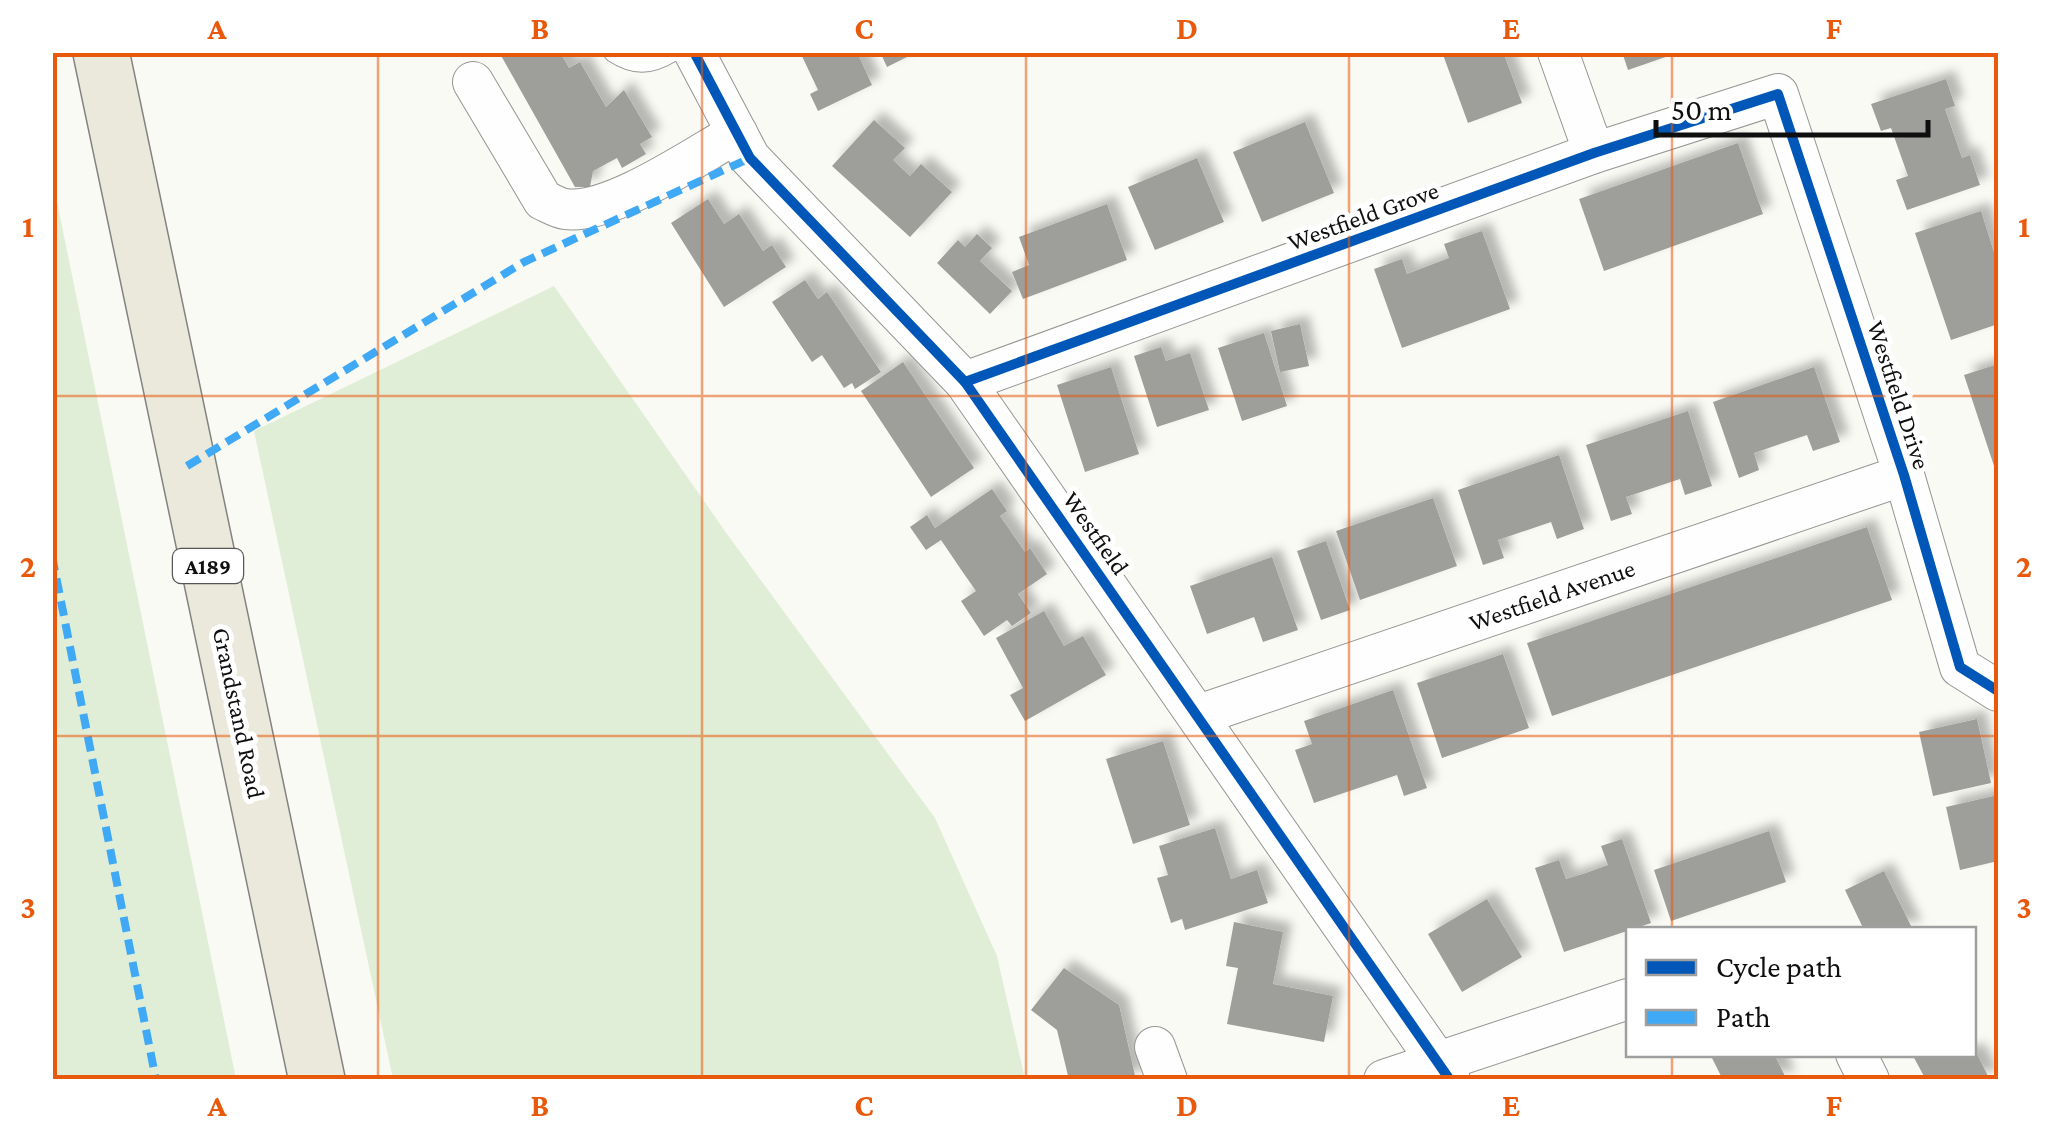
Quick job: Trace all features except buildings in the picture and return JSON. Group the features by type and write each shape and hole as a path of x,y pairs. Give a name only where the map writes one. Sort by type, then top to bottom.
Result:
{"main road":[{"name":"Grandstand Road","path":"101,52 317,1080"}],"street":[{"name":"Westfield","path":"694,52 750,158 965,382 1445,1069"},
{"path":"1558,52 1594,153"},
{"path":"472,82 544,200 564,210 588,208 621,196 737,133"},
{"name":"Westfield Grove","path":"965,382 1594,153 1778,94"},
{"name":"Westfield Drive","path":"1778,94 1904,475 1960,667 1998,690"},
{"name":"Westfield Avenue","path":"1199,715 1904,475"},
{"path":"1384,1080 1445,1069 1626,1000"},
{"path":"1858,1057 1869,1080"}],"lane":[{"path":"614,52 628,62 642,63 671,52"}],"green space":[{"path":"53,182 236,1079 53,1079"},
{"path":"554,286 727,534 935,818 997,956 1025,1079 393,1079 254,431"}],"marked path":[{"path":"187,466 524,262 750,158"},
{"path":"52,556 156,1080"}],"cycle path":[{"path":"694,52 750,158 965,382 1450,1080"},
{"path":"965,382 1594,153 1778,94 1904,475 1960,667 1998,691"}]}
